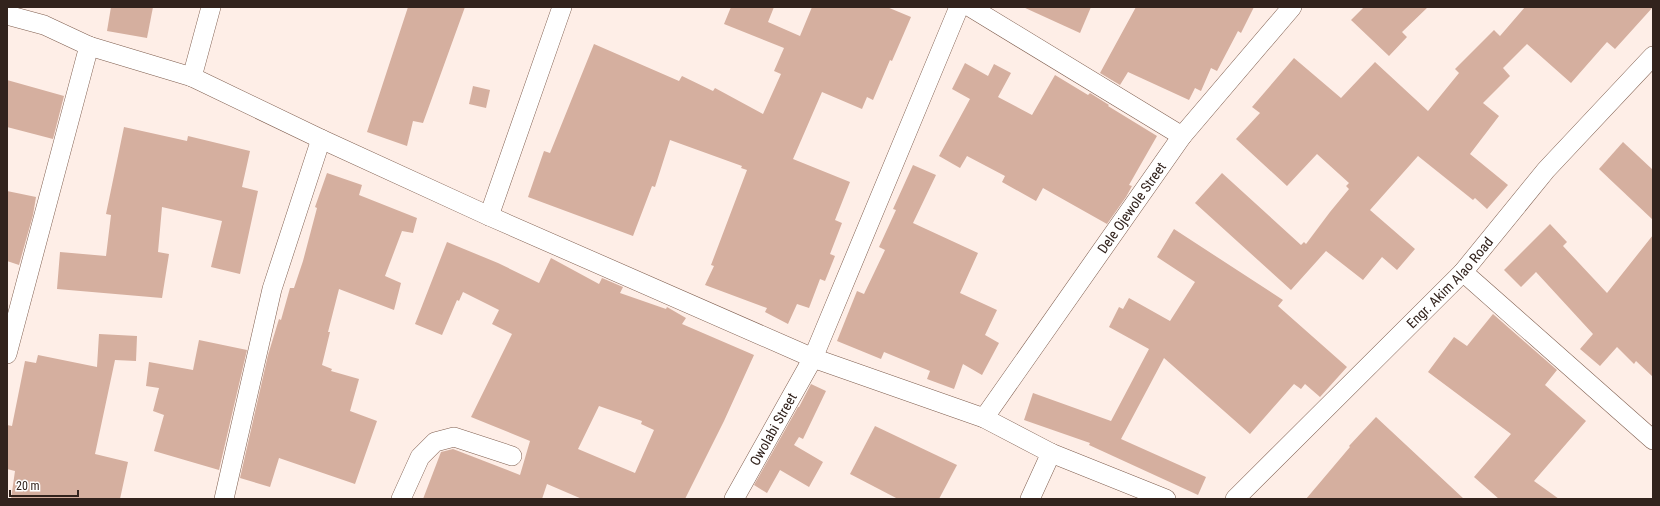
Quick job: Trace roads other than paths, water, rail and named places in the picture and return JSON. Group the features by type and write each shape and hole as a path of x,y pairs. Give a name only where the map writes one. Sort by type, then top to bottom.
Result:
{"street":[{"path":"192,77 212,7"},
{"path":"489,216 562,7"},
{"name":"Owolabi Street","path":"734,499 813,358 959,7"},
{"path":"970,7 1182,136"},
{"name":"Dele Ojewole Street","path":"984,418 1182,136 1292,7"},
{"path":"8,12 44,25 89,46 192,77 321,139 489,216 813,358 984,418 1051,453 1166,499"},
{"path":"7,354 89,46"},
{"name":"Engr. Akim Alao Road","path":"1235,499 1462,272 1546,170 1653,56"},
{"path":"224,499 272,289 321,139"},
{"path":"1462,272 1653,440"},
{"path":"401,499 420,456 435,442 454,437 512,456"},
{"path":"1030,499 1051,453"}]}
